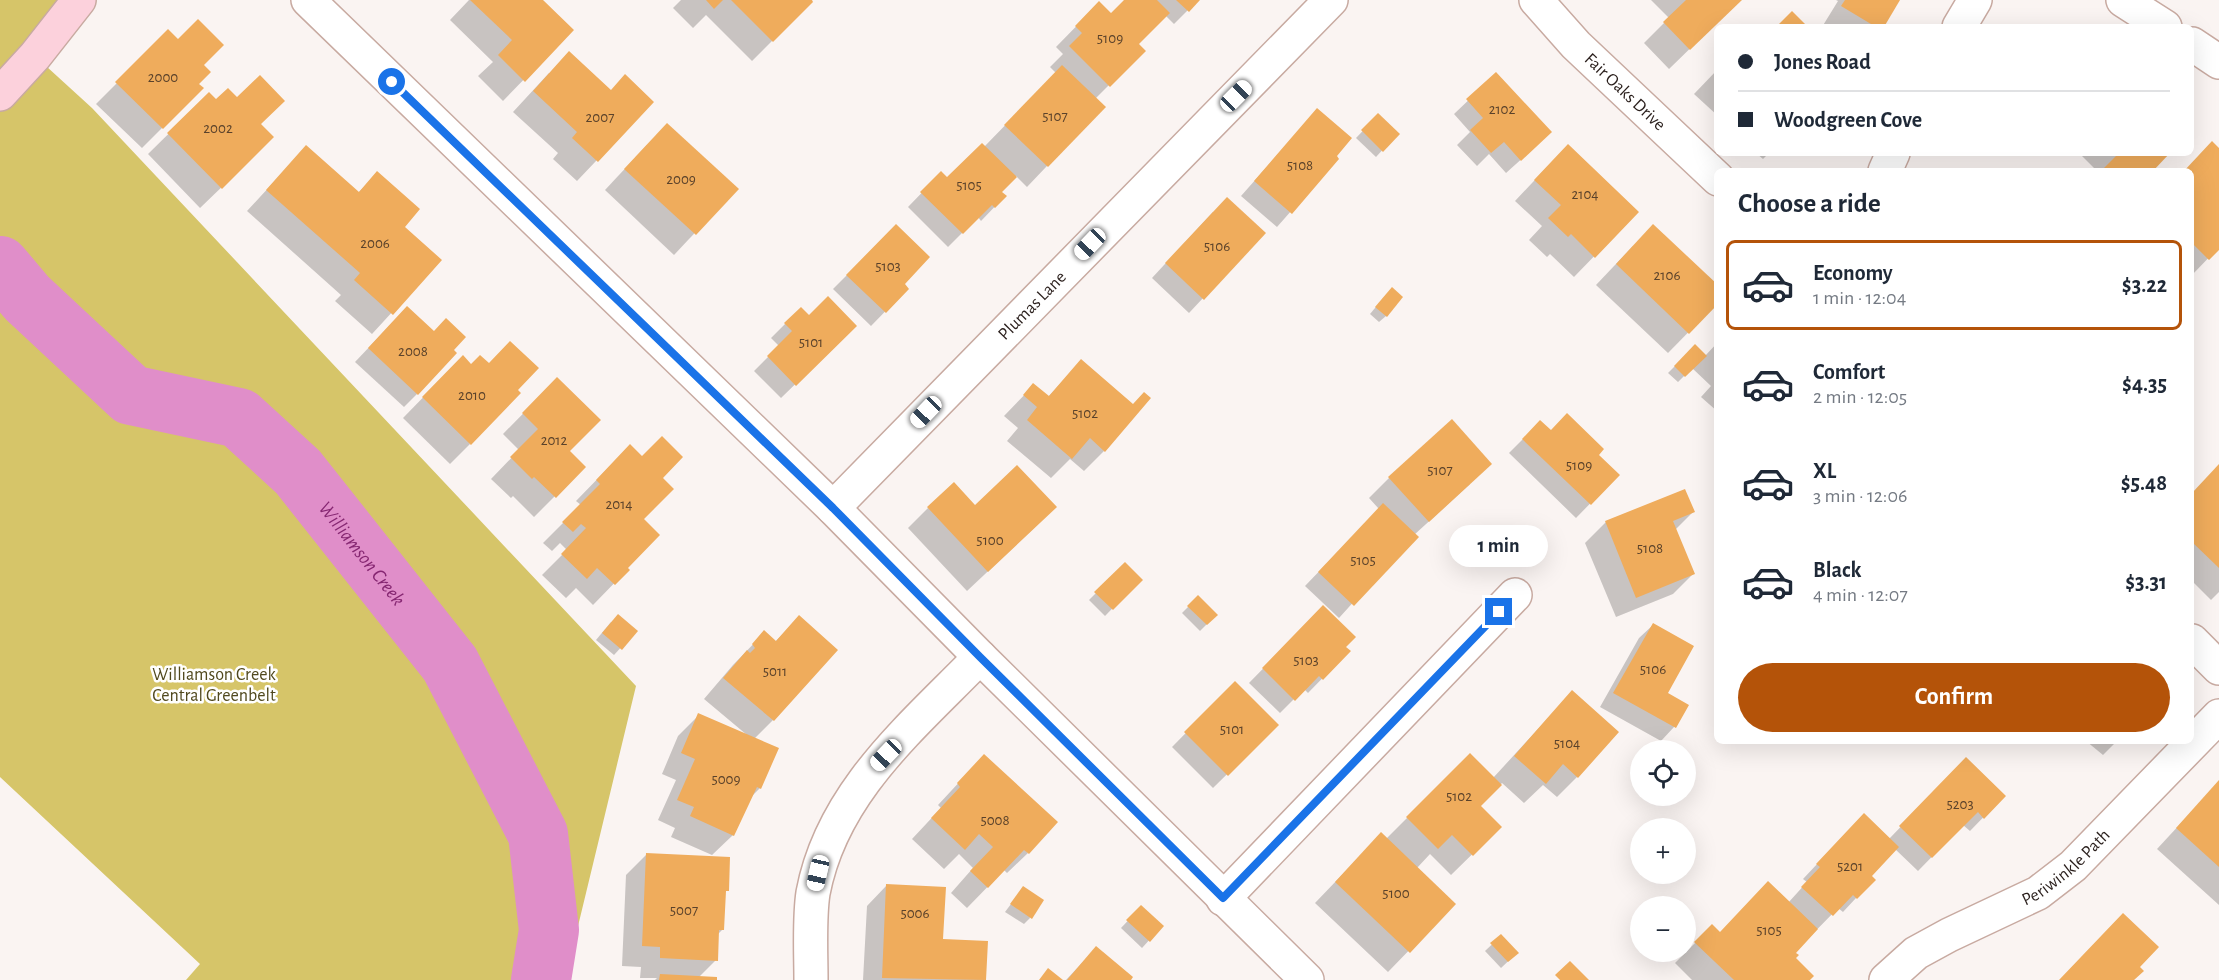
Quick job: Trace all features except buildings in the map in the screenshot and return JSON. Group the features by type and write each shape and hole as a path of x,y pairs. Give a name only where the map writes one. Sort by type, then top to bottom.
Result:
{"main road":[{"path":"4,90 35,56 79,0"}],"street":[{"path":"308,0 833,508 980,657 1307,980"},
{"name":"Plumas Lane","path":"833,508 1331,0"},
{"name":"Fair Oaks Drive","path":"1536,0 1576,45 1714,175"},
{"path":"1961,24 1975,0"},
{"path":"2123,0 2160,24"},
{"path":"2194,45 2219,62"},
{"path":"1223,898 1515,596"},
{"path":"2194,643 2219,668"},
{"path":"811,980 813,895 824,851 842,813 870,771 980,657"},
{"name":"Periwinkle Path","path":"2194,742 2219,716"},
{"name":"Periwinkle Path","path":"1886,980 1916,953 1949,934 2038,893 2073,866 2192,744"}],"green space":[{"name":"Williamson Creek Central Greenbelt","path":"0,0 79,0 35,56 92,108 636,686 565,980 186,980 200,964 0,777"}],"waterway":[{"name":"Williamson Creek","path":"0,266 27,298 131,395 239,418 298,472 450,664 538,834 549,930 541,980"}],"route":[{"path":"392,82 833,508 1223,898 1499,612"}]}
